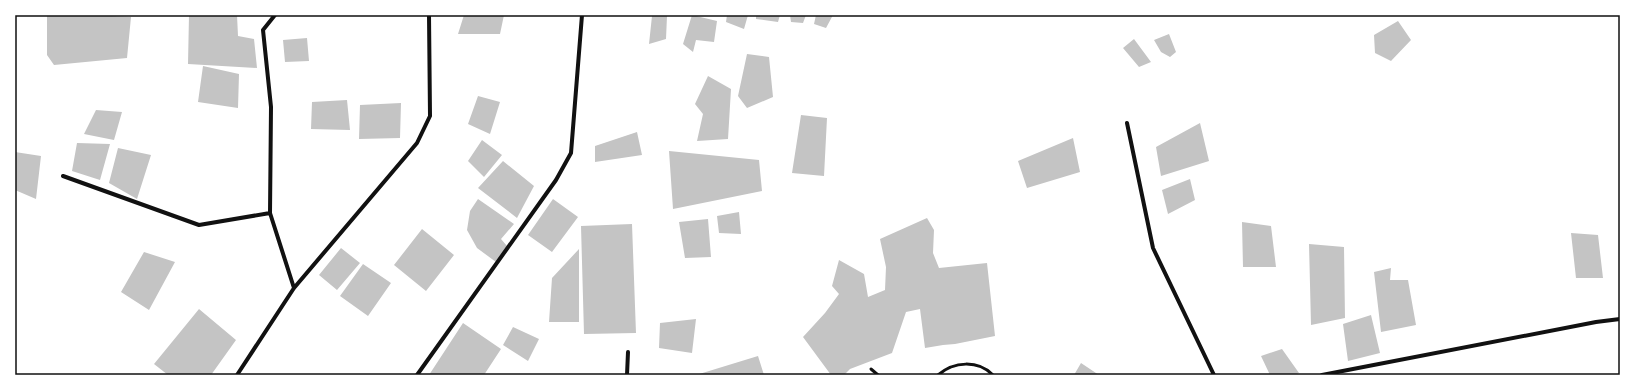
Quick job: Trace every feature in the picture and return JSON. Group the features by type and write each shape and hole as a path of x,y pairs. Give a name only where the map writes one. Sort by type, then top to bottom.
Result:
{"street":[{"path":"275,15 263,30 270,107 270,213 294,288"},
{"path":"237,375 294,288 416,143 430,116 429,15"},
{"path":"417,375 556,180 571,153 582,15"},
{"path":"1127,123 1153,248 1214,375"},
{"path":"63,176 200,225 270,213"},
{"path":"1322,375 1596,322 1620,319"},
{"path":"628,352 628,375"}],"lane":[{"path":"938,375 950,367 963,364 976,365 988,370 993,375"},
{"path":"871,369 878,375"}],"building":[{"path":"90,15 131,17 127,58 54,65 47,55 47,16"},
{"path":"189,15 237,15 238,36 254,39 257,68 188,64"},
{"path":"464,15 504,15 500,34 458,34"},
{"path":"692,15 717,21 714,42 696,40 693,52 683,44"},
{"path":"727,15 748,15 744,29 726,22"},
{"path":"756,15 780,15 778,22 756,19"},
{"path":"790,15 806,15 803,23 791,22"},
{"path":"816,15 833,15 826,28 814,24"},
{"path":"652,16 667,16 666,39 649,44"},
{"path":"1398,21 1411,40 1391,61 1375,53 1374,35"},
{"path":"1169,34 1176,52 1170,57 1161,52 1154,40"},
{"path":"307,38 309,61 285,62 283,40"},
{"path":"1134,39 1151,62 1139,67 1123,48"},
{"path":"747,54 769,57 773,97 747,108 738,96"},
{"path":"203,66 239,74 238,108 198,102"},
{"path":"708,76 731,89 728,139 697,141 703,114 695,104"},
{"path":"478,96 500,102 490,134 468,124"},
{"path":"347,100 350,130 311,129 312,102"},
{"path":"401,103 400,138 359,139 360,105"},
{"path":"96,110 122,112 114,140 84,134"},
{"path":"801,115 827,118 824,176 792,173"},
{"path":"1200,123 1209,161 1161,176 1156,147"},
{"path":"637,132 642,155 595,162 595,146"},
{"path":"1073,138 1080,172 1027,188 1018,161"},
{"path":"482,140 502,155 484,177 468,161"},
{"path":"77,143 110,144 100,180 72,171"},
{"path":"118,148 151,155 137,199 109,183"},
{"path":"669,151 759,160 762,191 673,209"},
{"path":"15,152 41,156 36,199 15,190"},
{"path":"503,161 534,186 517,218 478,188"},
{"path":"1190,179 1195,200 1168,214 1162,190"},
{"path":"478,199 514,224 501,239 507,246 496,262 477,248 467,230 470,211"},
{"path":"553,199 578,217 552,252 528,235"},
{"path":"739,212 741,234 719,233 717,216"},
{"path":"927,218 934,230 933,253 939,268 987,263 995,336 925,348 920,309 906,312 892,353 850,369 844,375 831,375 803,337 825,313 839,294 832,286 839,260 864,274 868,297 885,290 886,267 880,239"},
{"path":"708,219 711,257 685,258 679,222"},
{"path":"1242,222 1271,226 1276,267 1243,267"},
{"path":"632,224 636,333 584,334 581,226"},
{"path":"422,229 454,255 426,291 394,265"},
{"path":"1571,233 1598,235 1603,278 1576,278"},
{"path":"1309,244 1344,247 1345,318 1311,325"},
{"path":"341,248 360,263 337,290 319,275"},
{"path":"579,249 579,322 549,322 552,278"},
{"path":"144,252 175,262 149,310 121,292"},
{"path":"363,264 391,283 368,316 340,296"},
{"path":"1391,268 1390,280 1408,280 1416,325 1381,332 1374,272"},
{"path":"199,309 236,340 211,375 168,375 154,364"},
{"path":"1371,315 1380,353 1348,361 1343,324"},
{"path":"696,319 692,353 659,348 660,323"},
{"path":"463,323 501,349 484,375 429,375"},
{"path":"513,327 539,339 528,361 503,345"},
{"path":"1282,349 1299,373 1294,375 1270,375 1261,356"},
{"path":"758,356 764,375 696,375"},
{"path":"1081,363 1099,375 1074,375"}]}
